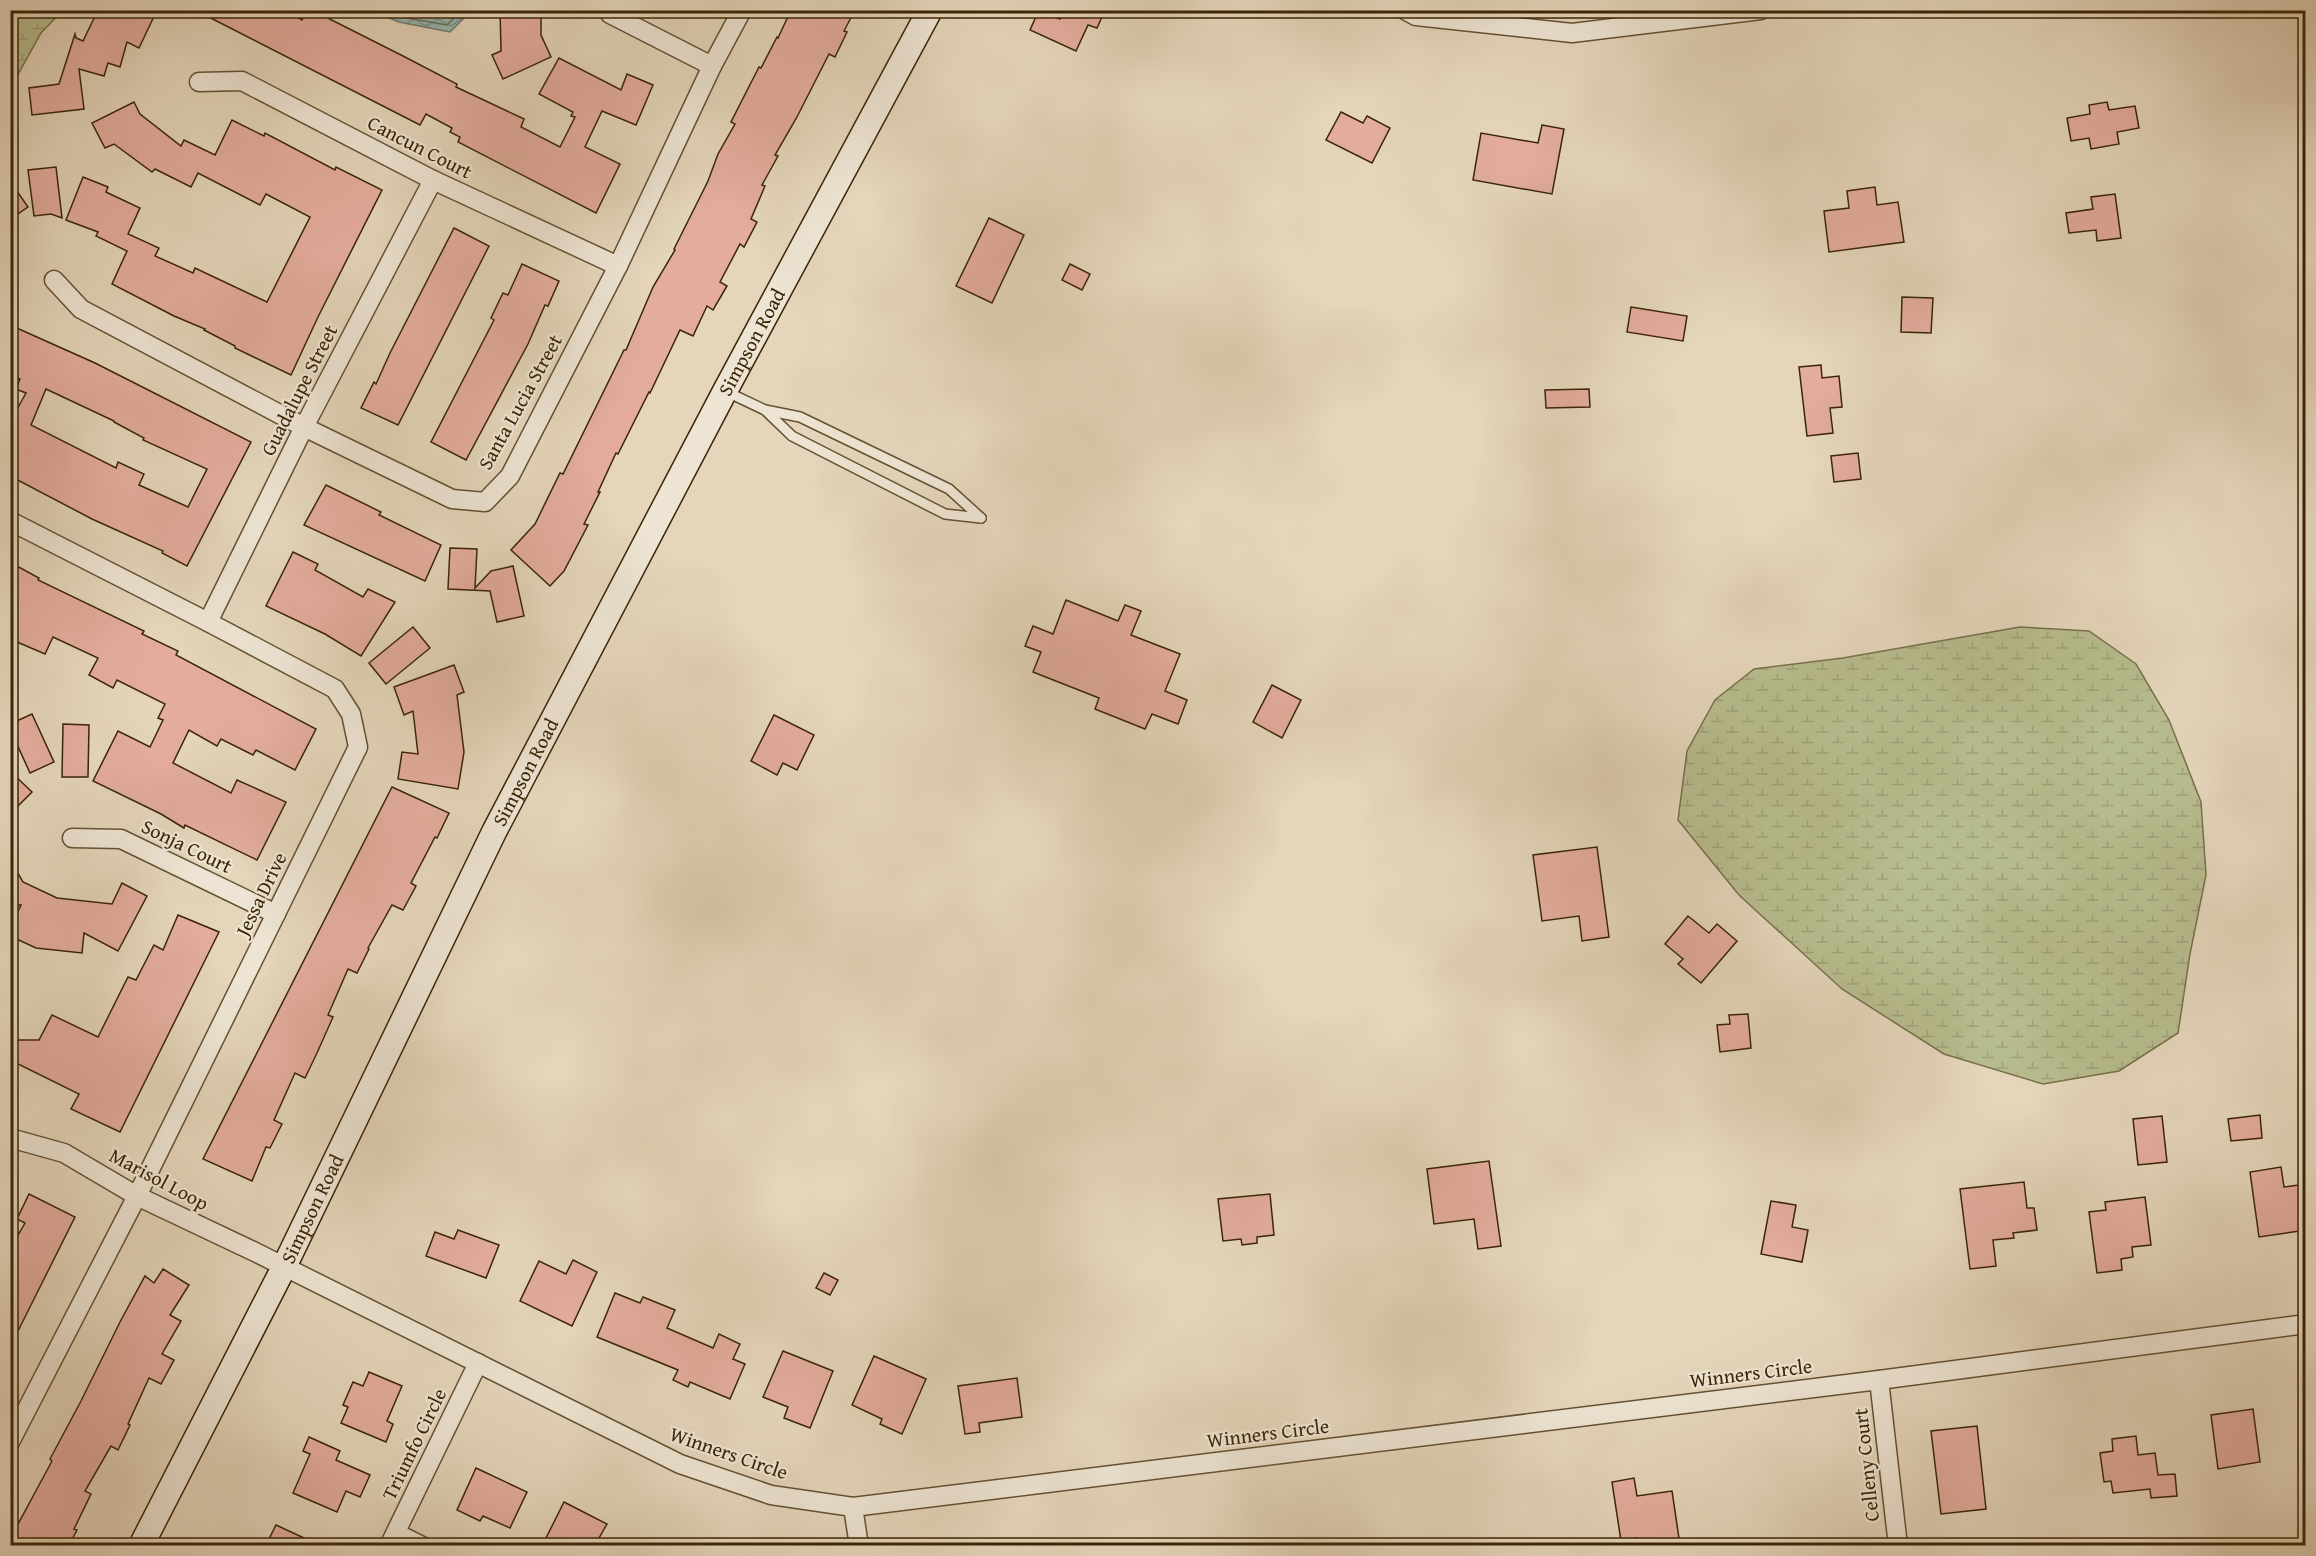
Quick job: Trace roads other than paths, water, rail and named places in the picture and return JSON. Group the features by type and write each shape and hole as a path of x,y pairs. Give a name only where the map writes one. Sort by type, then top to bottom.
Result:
{"main road":[{"name":"Simpson Road","path":"141,1545 284,1267 494,832 724,390 930,10"}],"street":[{"name":"Santa Lucia Street","path":"54,280 81,309 304,427 452,499 485,502 510,476 618,266 712,66 742,10"},
{"path":"1406,10 1416,16 1572,33 1761,10"},
{"path":"610,14 712,66"},
{"name":"Cancun Court","path":"199,82 242,81 433,180 618,266"},
{"name":"Guadalupe Street","path":"208,622 304,427 433,180"},
{"name":"Jessa Drive","path":"10,521 335,690 351,714 358,747 137,1196 10,1442"},
{"name":"Sonja Court","path":"72,838 121,839 276,914"},
{"name":"Marisol Loop","path":"10,1138 64,1153 137,1196 284,1267"},
{"name":"Winners Circle","path":"284,1267 680,1464 771,1495 854,1507 1879,1380 2306,1324"},
{"name":"Triumfo Circle","path":"393,1539 478,1363"},
{"name":"Celleny Court","path":"1879,1380 1898,1545"},
{"path":"854,1507 859,1545"},
{"path":"393,1539 422,1545"}],"lane":[{"path":"724,390 765,410 800,417 949,489 981,518 945,514 792,436 765,410"}],"water":[{"path":"372,11 471,11 450,32 399,22"}]}
